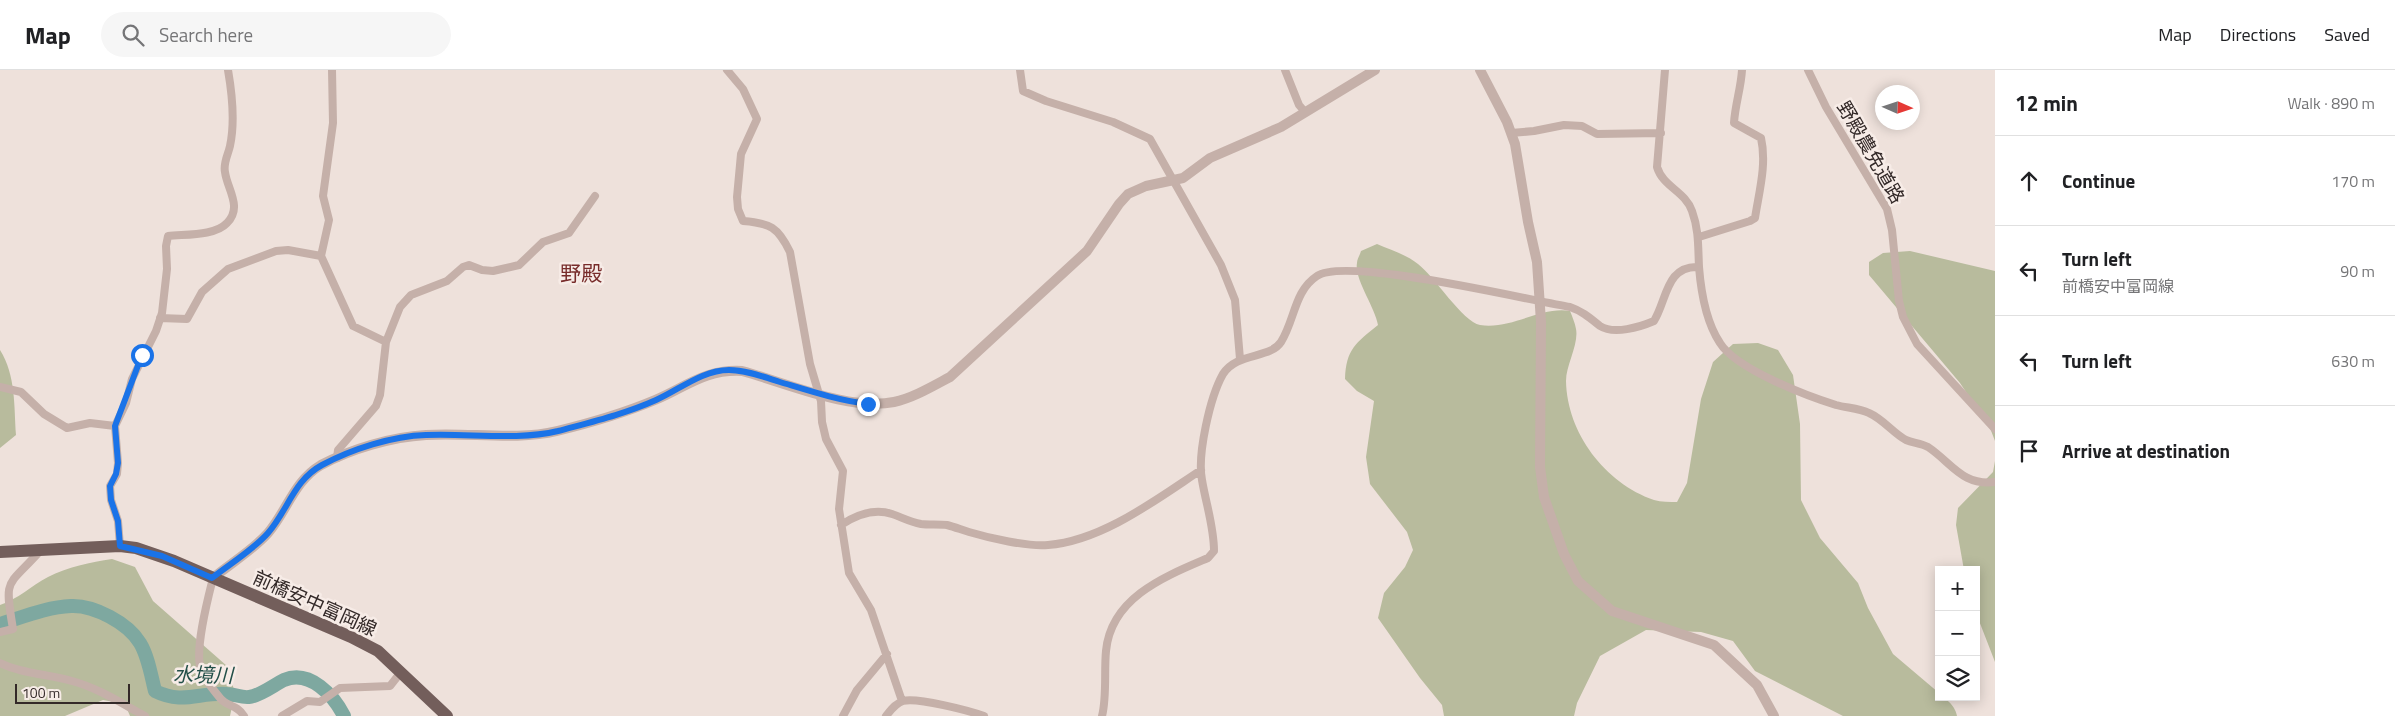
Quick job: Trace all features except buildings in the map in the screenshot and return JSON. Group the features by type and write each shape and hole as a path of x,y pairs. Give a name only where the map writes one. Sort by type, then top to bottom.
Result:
{"main road":[{"name":"前橋安中富岡線","path":"0,552 120,546 162,556 351,637 378,652 447,716"}],"street":[{"path":"120,546 118,521 111,500 110,486 116,474 118,463 115,426 126,403 132,379 156,331 160,318 167,269 166,246 168,236 214,231 228,223 233,213 234,200 225,173 230,146 232,115 228,70"},
{"path":"332,70 332,123 323,196 329,220 321,256 353,326 386,342"},
{"path":"727,70 735,78 757,118 741,154 737,197 738,209 743,221 766,222 782,235 790,252 810,364 818,393 826,439 841,464 843,471 840,509 849,573 871,610 902,701"},
{"path":"735,78 740,70"},
{"path":"1020,70 1023,91 1046,101 1120,124 1150,140 1221,265 1234,300 1240,359"},
{"path":"1285,70 1299,105 1306,112"},
{"path":"244,716 239,708 222,700 205,679 200,667 200,643 212,578 260,542 269,531 291,494 319,466 383,443 424,435 535,435 557,431 624,412 656,400 688,382 727,370 749,373 853,402 895,402 950,377 1087,251 1128,194 1146,186 1173,182 1183,178 1210,158 1281,127 1375,70"},
{"path":"1480,70 1511,132 1515,144 1528,222 1537,262 1540,302 1540,467 1544,497 1564,554 1578,581 1612,611 1714,645 1757,685 1774,716"},
{"path":"1665,70 1658,155 1659,172 1663,180 1688,200 1699,237 1699,267 1712,327 1720,344 1738,361 1770,378 1820,399 1871,414 1906,440 1926,446 1972,482 1995,482"},
{"path":"1699,237 1755,218 1762,179 1763,149 1761,138 1734,123 1735,104 1742,82 1742,70"},
{"name":"野殿農免道路","path":"1808,70 1826,107 1887,209 1892,230 1899,301 1909,331 1917,344 1995,429"},
{"path":"1511,132 1534,131 1564,125 1582,126 1597,134 1661,132"},
{"path":"337,458 338,450 376,406 380,395 386,342 400,307 411,295 447,281 463,267 469,265 482,270 493,271 520,265 542,242 569,233 595,196"},
{"path":"160,318 187,319 202,292 228,269 276,251 288,250 321,256"},
{"path":"1102,716 1106,648 1110,632 1118,616 1129,601 1153,584 1208,558 1214,551 1214,536 1201,470 1201,446 1215,396 1224,373 1240,359 1271,350 1280,343 1294,307 1307,284 1318,275 1329,271 1378,272 1453,284 1579,310 1606,329 1631,328 1654,321 1670,282 1682,270 1692,266 1699,267"},
{"path":"0,387 20,392 44,414 67,428 90,423 115,426"},
{"path":"841,524 854,516 866,513 889,513 920,524 948,525 1010,541 1042,545 1062,543 1092,534 1140,509 1201,470"},
{"path":"0,632 13,629 9,613 8,586 18,572 40,550"},
{"path":"843,716 857,690 887,654"},
{"path":"0,663 14,670 73,681 99,691 145,716"},
{"path":"282,716 306,701 320,702 340,688 390,686 401,672"},
{"path":"886,716 892,708 902,701 926,702 970,711 984,716"}],"green space":[{"path":"1377,244 1414,261 1425,270 1465,316 1480,325 1492,326 1548,312 1570,311 1576,329 1576,341 1566,381 1573,419 1581,437 1605,469 1620,482 1654,500 1677,502 1687,483 1701,399 1713,362 1733,344 1758,343 1778,350 1793,375 1800,424 1801,500 1820,538 1858,583 1868,608 1893,654 1935,690 1935,701 1948,701 1957,716 1843,716 1755,671 1733,641 1701,632 1646,630 1600,656 1577,703 1574,716 1444,716 1442,705 1420,678 1378,618 1384,593 1405,567 1413,550 1407,532 1370,484 1366,457 1374,401 1357,391 1345,379 1347,360 1350,353 1358,342 1378,325 1357,270 1357,262 1361,251"},
{"path":"1910,251 1995,271 1995,441 1990,428 1960,383 1869,275 1869,262 1883,253"},
{"path":"0,350 12,380 16,435 0,448"},
{"path":"1995,461 1995,662 1980,623 1980,566 1963,566 1956,525 1958,508 1993,472"},
{"path":"112,559 135,567 153,601 227,666 235,693 230,716 130,716 125,704 103,700 65,716 0,716 0,605 55,573 79,565"}],"waterway":[{"name":"水境川","path":"0,624 53,608 80,606 110,617 135,636 145,654 155,691 183,698 217,694 249,697 284,680 303,678 320,686 334,700 344,716"}],"district":[{"name":"野殿","path":"581,274"}],"route":[{"path":"142,355 132,379 126,403 115,426 118,463 116,474 110,486 111,500 118,521 120,546 136,548 162,556 212,578 260,542 280,516 291,494 319,466 357,450 383,443 424,435 535,435 557,431 624,412 656,400 688,382 727,370 742,371 829,397 868,404"}]}
